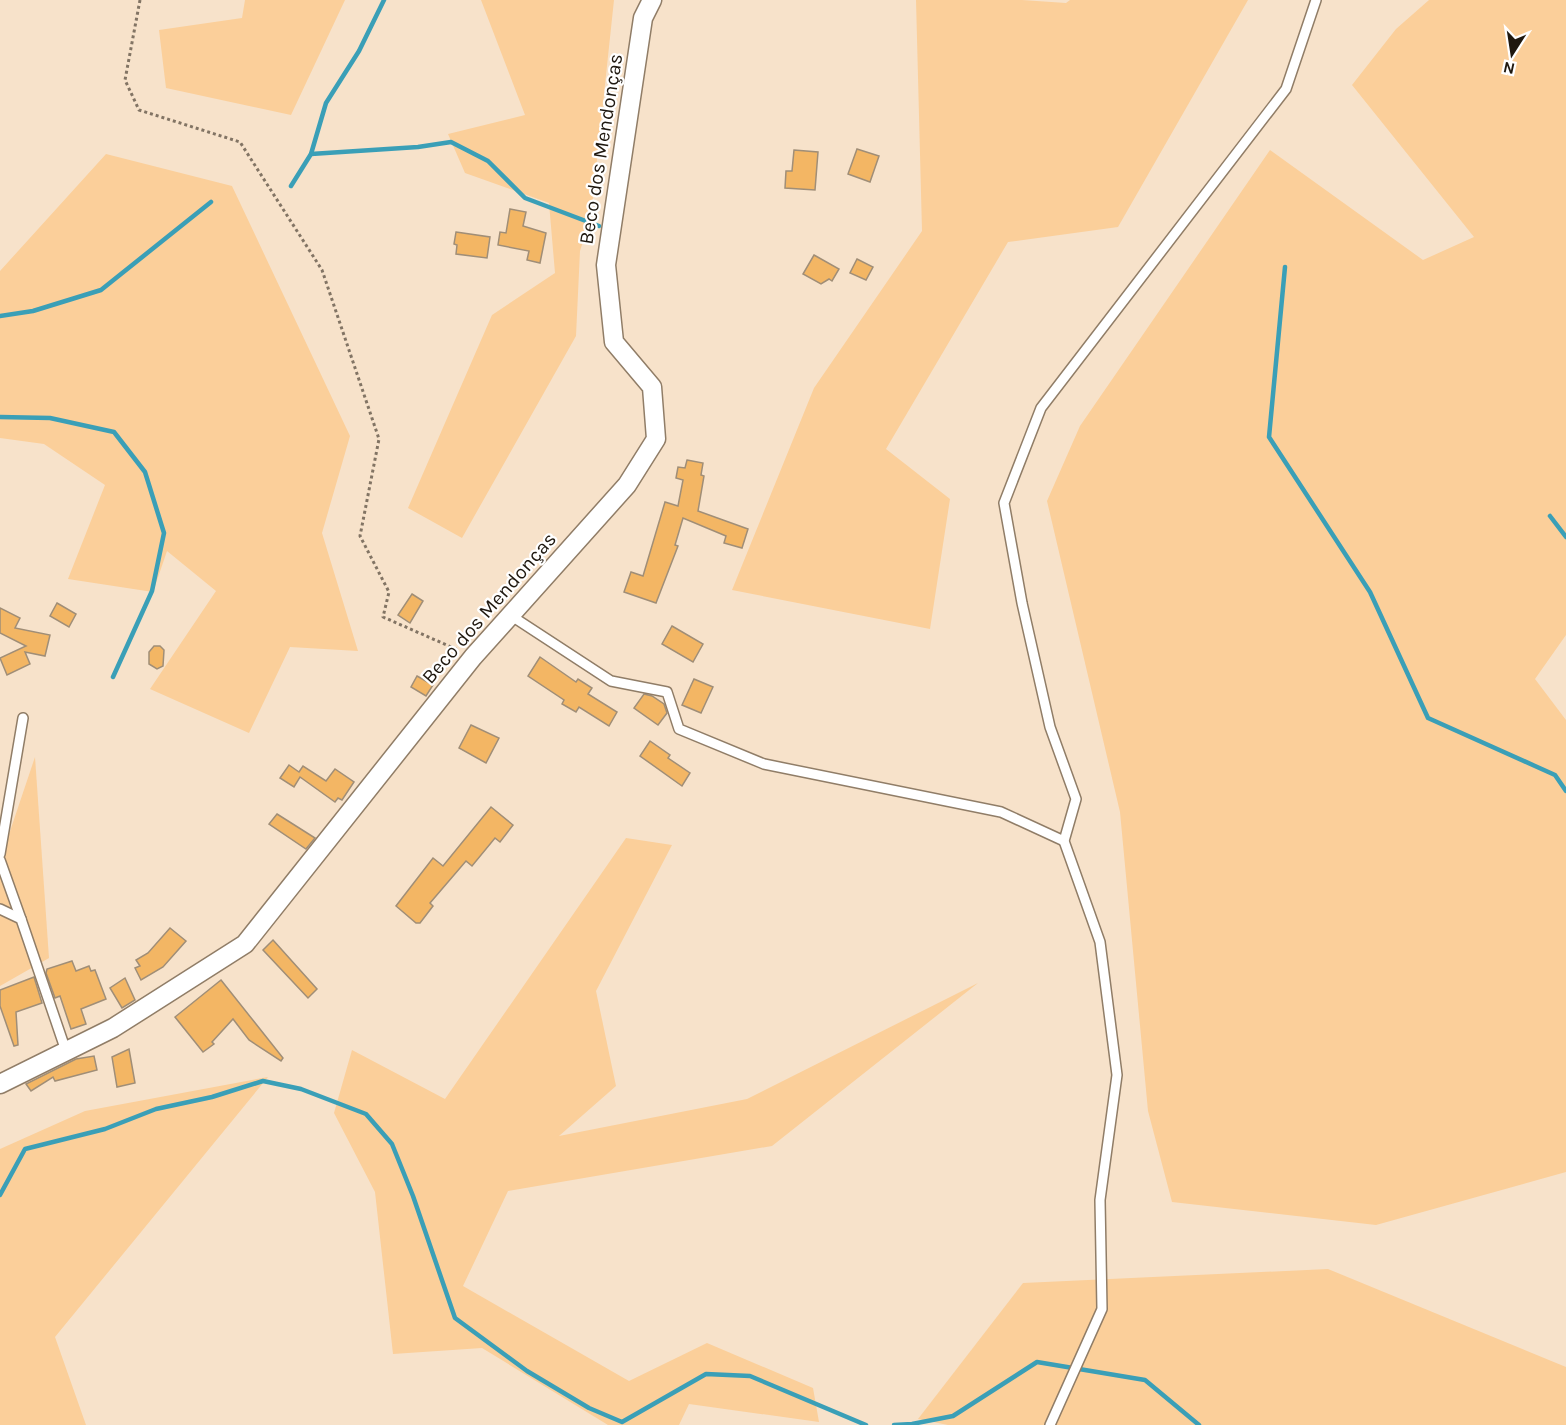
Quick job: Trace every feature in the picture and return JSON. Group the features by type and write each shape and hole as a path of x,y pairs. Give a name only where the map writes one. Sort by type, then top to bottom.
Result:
{"street":[{"name":"Beco dos Mendonças","path":"0,1084 113,1028 245,944 473,657 627,485 656,439 652,387 614,342 606,265 643,18 652,0"}],"lane":[{"path":"1050,1425 1102,1309 1100,1200 1117,1075 1100,942 1064,841 1076,799 1050,727 1022,603 1004,503 1041,408 1286,89 1316,0"},
{"path":"510,615 611,681 668,692 679,729 689,734 764,764 1001,812 1064,841"},
{"path":"0,854 23,718"},
{"path":"0,860 66,1051"},
{"path":"0,909 21,919"}],"path":[{"path":"140,0 124,80 139,110 240,142 321,270 379,439 360,536 389,592 383,617 473,657"}],"shaded area":[{"path":"245,0 345,0 291,115 166,88 159,30 242,18"},
{"path":"481,0 614,0 591,216 580,251 576,336 462,538 408,508 492,315 555,273 549,203 465,173 448,134 525,115"},
{"path":"916,0 1022,0 1066,3 1070,0 1248,0 1118,227 1008,242 886,449 950,499 930,629 732,590 814,388 922,231"},
{"path":"1429,0 1566,0 1566,635 1535,679 1566,720 1566,1172 1376,1225 1172,1202 1148,1111 1120,812 1047,501 1080,426 1270,150 1423,260 1474,237 1352,85 1396,29"},
{"path":"106,154 232,186 350,436 322,533 358,651 290,647 249,733 150,689 216,591 167,551 153,592 68,579 105,485 44,444 0,438 0,271"},
{"path":"35,757 49,958 0,986 0,861"},
{"path":"626,838 672,845 596,991 616,1086 559,1136 747,1099 978,983 772,1146 508,1191 463,1286 629,1381 707,1343 813,1388 819,1422 689,1404 679,1425 608,1425 482,1348 393,1354 375,1192 334,1113 352,1050 445,1099"},
{"path":"268,1077 55,1337 86,1425 0,1425 0,1149 85,1111"},
{"path":"1328,1269 1566,1367 1566,1425 948,1425 918,1419 1023,1283"}],"building":[{"path":"857,149 879,156 870,182 848,174"},
{"path":"794,150 818,152 815,190 785,188 786,171 792,171"},
{"path":"510,209 526,212 523,226 546,233 540,263 527,260 529,251 498,245 500,232 506,233"},
{"path":"456,232 490,237 487,258 456,254 457,245 454,244"},
{"path":"814,255 839,269 832,281 829,279 821,284 803,274"},
{"path":"857,259 873,267 866,280 850,273"},
{"path":"687,460 703,463 701,475 704,476 698,511 748,529 742,548 724,543 726,536 683,518 675,545 678,546 656,603 624,592 631,572 643,576 665,502 678,506 683,480 676,478 678,467 685,468"},
{"path":"412,594 423,601 410,623 398,615"},
{"path":"57,603 76,614 69,627 50,616"},
{"path":"0,608 20,618 15,628 50,635 45,656 25,652 30,664 7,675 0,658 26,646 0,633"},
{"path":"672,626 703,644 693,662 662,644"},
{"path":"154,646 160,646 164,650 163,666 157,669 149,664 149,652"},
{"path":"540,657 576,682 578,679 592,688 588,694 617,712 609,726 579,707 576,712 562,704 564,700 528,676"},
{"path":"417,676 433,685 426,696 411,687"},
{"path":"694,679 713,687 701,713 682,705"},
{"path":"644,694 664,704 667,713 658,725 634,708"},
{"path":"471,725 499,738 486,763 459,748"},
{"path":"650,741 670,755 668,758 690,773 682,786 640,756"},
{"path":"289,765 299,772 303,766 326,781 335,769 354,782 342,800 338,798 335,802 300,777 294,787 280,778"},
{"path":"491,807 513,825 500,842 495,838 472,866 466,861 430,903 433,906 420,923 416,923 396,906 433,858 443,866"},
{"path":"277,814 315,838 306,849 269,824"},
{"path":"170,928 186,941 163,967 141,980 135,968 140,966 136,960 148,953"},
{"path":"273,940 317,989 308,998 263,950"},
{"path":"72,961 76,971 89,966 91,971 95,970 106,999 81,1009 86,1024 71,1029 60,996 55,998 46,973 47,969"},
{"path":"34,977 42,1003 16,1012 18,1045 14,1046 0,1006 0,990"},
{"path":"125,978 135,1000 122,1008 110,988"},
{"path":"221,980 283,1058 281,1061 249,1040 233,1019 212,1042 214,1044 203,1052 175,1017"},
{"path":"129,1049 135,1083 117,1087 112,1057"},
{"path":"94,1056 97,1070 55,1081 53,1077 31,1091 26,1084 76,1059"}],"waterway":[{"path":"291,186 311,154 326,103 359,51 384,0"},
{"path":"311,154 418,147 451,142 488,161 525,198 599,226"},
{"path":"0,316 33,311 101,290 211,202"},
{"path":"1285,267 1269,437 1370,592 1428,718 1555,775 1566,791"},
{"path":"0,417 50,418 114,432 145,472 164,533 152,591 113,677"},
{"path":"1550,516 1566,537"},
{"path":"0,1195 25,1149 105,1129 156,1109 212,1097 263,1081 301,1089 366,1114 392,1144 413,1196 455,1318 527,1371 589,1408 622,1422 706,1374 750,1376 866,1425"},
{"path":"894,1425 953,1416 1037,1362 1145,1380 1199,1425"}]}
